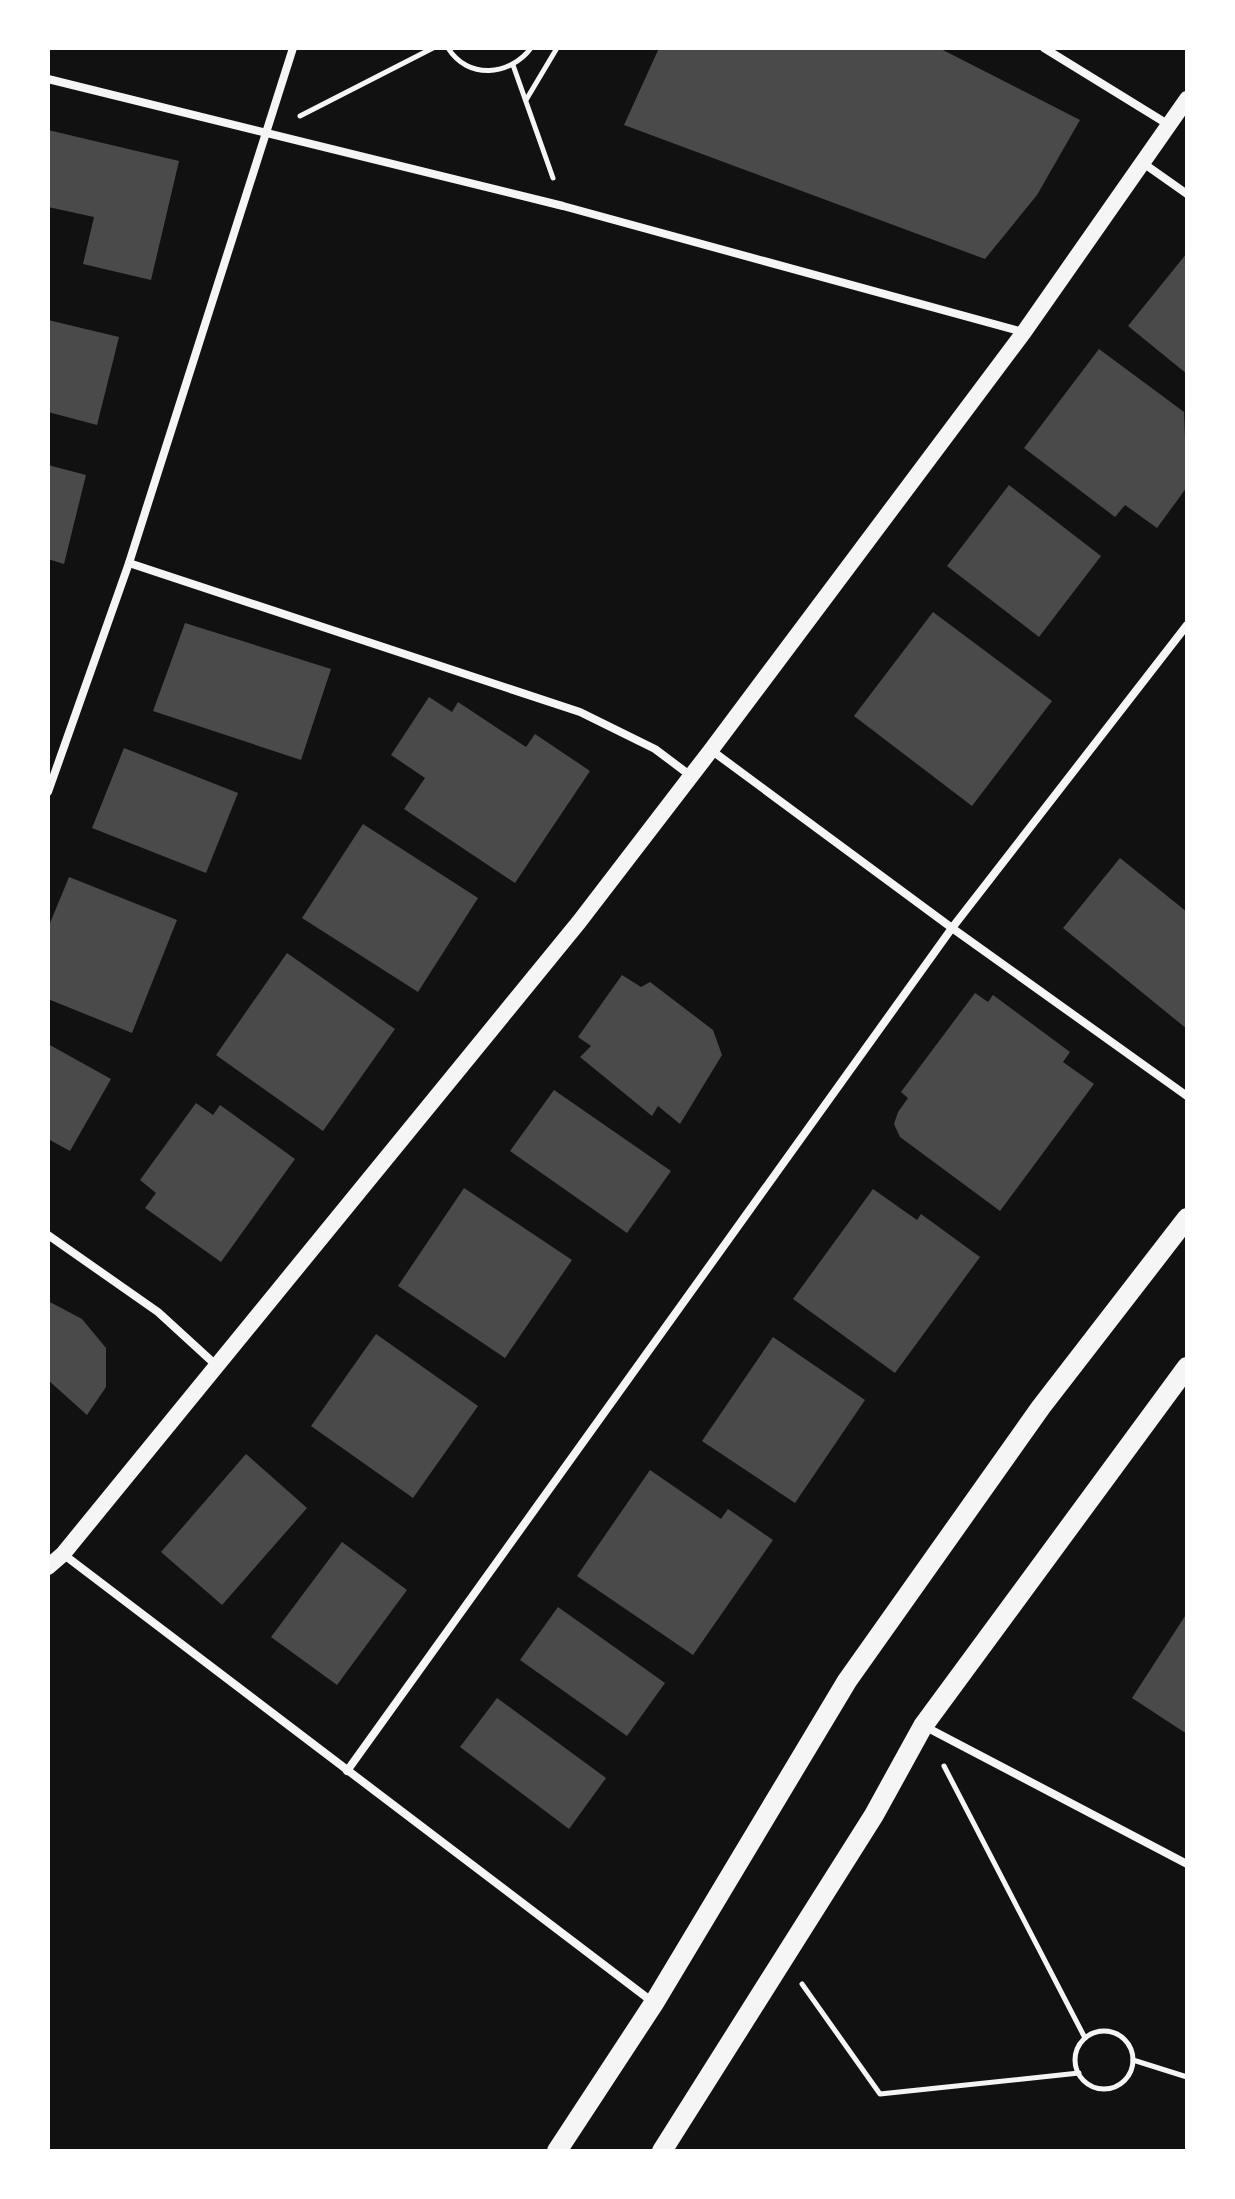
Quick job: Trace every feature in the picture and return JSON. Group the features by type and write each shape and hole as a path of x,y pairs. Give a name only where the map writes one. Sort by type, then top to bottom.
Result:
{"main road":[{"path":"48,1567 63,1554 579,922 1024,332 1187,99"},
{"path":"557,2151 654,2003 847,1681 1041,1407 1187,1218"},
{"path":"662,2151 874,1815 923,1726 1187,1367"}],"street":[{"path":"48,792 129,563 293,48"},
{"path":"1044,48 1169,125"},
{"path":"48,79 563,206 1024,332"},
{"path":"1143,163 1187,194"},
{"path":"129,563 580,712 655,749 691,776"},
{"path":"347,1771 952,928 1187,625"},
{"path":"711,750 1187,1096"},
{"path":"48,1235 158,1312 217,1366"},
{"path":"63,1554 654,2003"},
{"path":"923,1726 1187,1864"}],"path":[{"path":"267,132 433,48"},
{"path":"448,48 465,65 496,71 524,58 531,48"},
{"path":"525,101 557,48"},
{"path":"513,65 563,206"},
{"path":"923,1726 1085,2038"},
{"path":"784,1958 880,2094 1079,2073"},
{"path":"1103,2031 1121,2036 1133,2060 1127,2077 1112,2087 1093,2086 1079,2073 1075,2064 1085,2038 1103,2031"},
{"path":"1133,2060 1187,2077"}],"building":[{"path":"659,48 939,48 1080,120 1037,195 985,259 624,125"},
{"path":"48,130 179,161 151,280 83,264 94,217 48,207"},
{"path":"1187,253 1187,374 1128,326"},
{"path":"48,320 119,337 97,425 48,412"},
{"path":"1099,349 1184,412 1187,487 1157,528 1125,505 1115,517 1024,448"},
{"path":"48,465 86,475 64,564 48,559"},
{"path":"1009,485 1101,556 1039,637 947,566"},
{"path":"933,612 1052,701 972,806 854,716"},
{"path":"185,623 331,669 301,760 153,711"},
{"path":"429,697 452,712 458,702 526,747 535,734 590,771 515,883 404,809 425,778 391,755"},
{"path":"124,748 238,793 206,873 92,828"},
{"path":"363,824 478,898 418,992 302,918"},
{"path":"1120,858 1187,912 1187,1029 1063,928"},
{"path":"69,877 177,920 132,1033 48,999 48,928"},
{"path":"287,953 395,1029 323,1131 216,1055"},
{"path":"622,975 641,987 650,982 713,1030 722,1055 680,1124 658,1106 652,1116 580,1057 591,1046 578,1037"},
{"path":"975,993 988,1002 993,995 1070,1052 1063,1062 1094,1084 1000,1211 900,1137 894,1124 908,1098 901,1092"},
{"path":"48,1044 111,1079 70,1151 48,1139"},
{"path":"554,1090 671,1171 627,1233 510,1151"},
{"path":"196,1103 213,1115 220,1105 295,1159 221,1262 145,1208 156,1193 140,1180"},
{"path":"464,1188 572,1260 505,1358 398,1286"},
{"path":"873,1189 917,1220 921,1214 980,1257 895,1373 793,1299"},
{"path":"48,1301 82,1319 106,1348 106,1387 87,1415 48,1380"},
{"path":"376,1334 478,1406 413,1498 311,1426"},
{"path":"773,1337 865,1400 795,1503 702,1441"},
{"path":"246,1454 307,1508 222,1605 161,1552"},
{"path":"650,1470 721,1519 728,1509 773,1540 693,1655 577,1576"},
{"path":"342,1542 407,1590 337,1685 271,1637"},
{"path":"558,1607 665,1683 627,1736 520,1660"},
{"path":"1187,1613 1187,1734 1132,1698"},
{"path":"497,1698 606,1778 569,1829 460,1747"}]}
